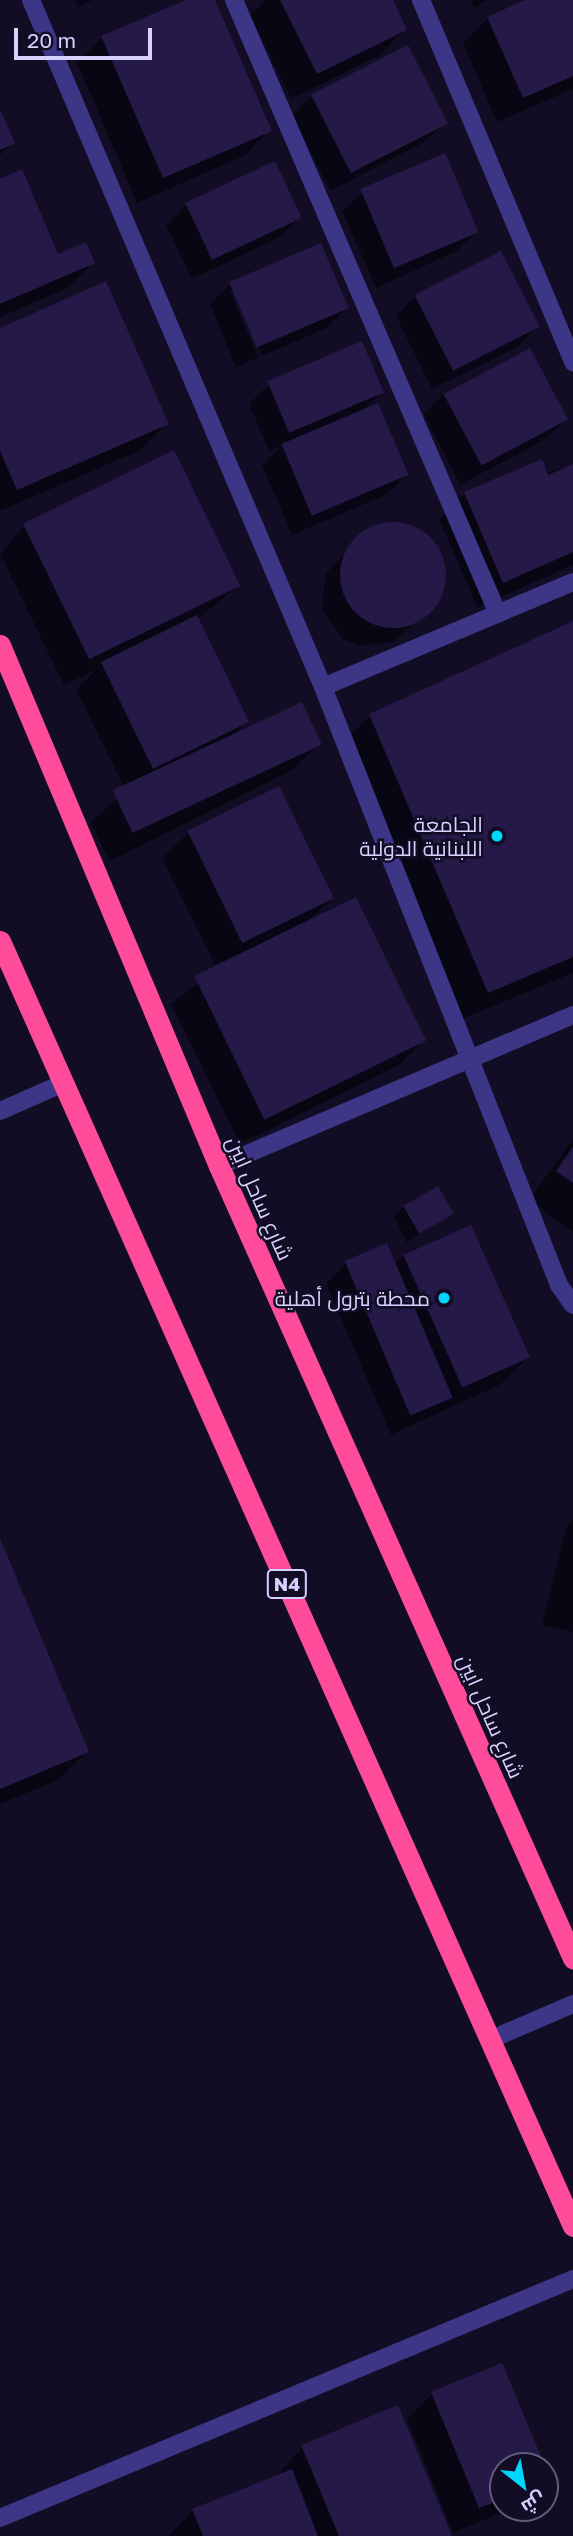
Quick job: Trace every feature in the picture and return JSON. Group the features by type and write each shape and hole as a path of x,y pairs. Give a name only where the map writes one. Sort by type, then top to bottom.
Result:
{"highway":[{"name":"شارع ساحل ابين","path":"0,645 219,1166 573,1958"},
{"name":"N4","path":"0,941 59,1085 494,2038 573,2226"}],"street":[{"path":"31,0 323,687 559,1285 573,1305"},
{"path":"234,0 498,614"},
{"path":"421,0 573,362"},
{"path":"323,687 573,582"},
{"path":"219,1166 470,1055 573,1015"},
{"path":"0,1111 59,1085"},
{"path":"494,2038 573,2004"},
{"path":"0,2518 573,2279"}],"building":[{"path":"186,0 215,0 272,131 163,178 101,36"},
{"path":"280,0 393,0 407,30 317,74"},
{"path":"525,0 573,0 573,76 523,98 487,17"},
{"path":"408,45 448,123 351,173 311,94"},
{"path":"0,109 15,143 0,150"},
{"path":"445,153 479,232 394,268 360,189"},
{"path":"275,161 302,218 212,260 185,203"},
{"path":"22,169 58,254 86,242 95,263 0,304 0,179"},
{"path":"321,243 349,308 257,347 229,282"},
{"path":"501,251 540,327 453,371 415,295"},
{"path":"106,281 169,424 17,490 0,451 0,328"},
{"path":"362,341 384,393 289,433 267,381"},
{"path":"530,348 568,420 481,466 443,394"},
{"path":"378,403 408,475 312,516 281,444"},
{"path":"174,450 240,586 89,659 23,524"},
{"path":"542,459 548,475 573,464 573,552 503,583 464,492"},
{"path":"393,522 413,526 431,537 442,555 446,575 442,595 431,613 413,624 393,628 373,624 355,613 344,595 340,575 344,555 355,537 373,526"},
{"path":"197,615 249,722 153,769 101,662"},
{"name":"الجامعة اللبنانية الدولية","path":"573,621 573,957 488,993 369,714"},
{"path":"302,702 322,745 132,833 113,790"},
{"path":"279,786 334,898 242,943 187,831"},
{"path":"356,897 426,1041 264,1120 194,976"},
{"path":"573,1147 573,1183 556,1171"},
{"path":"438,1186 454,1214 419,1234 403,1206"},
{"path":"471,1225 530,1357 462,1388 403,1255"},
{"path":"387,1243 453,1398 410,1416 345,1261"},
{"path":"0,1538 89,1752 0,1789"},
{"path":"502,2363 539,2452 489,2452 489,2504 479,2508 431,2392"},
{"path":"398,2405 452,2536 339,2536 301,2445"},
{"path":"292,2469 318,2536 203,2536 192,2509"}],"place":[{"name":"الجامعة اللبنانية الدولية","path":"497,836"},
{"name":"محطة بترول أهلية","path":"444,1298"}]}
